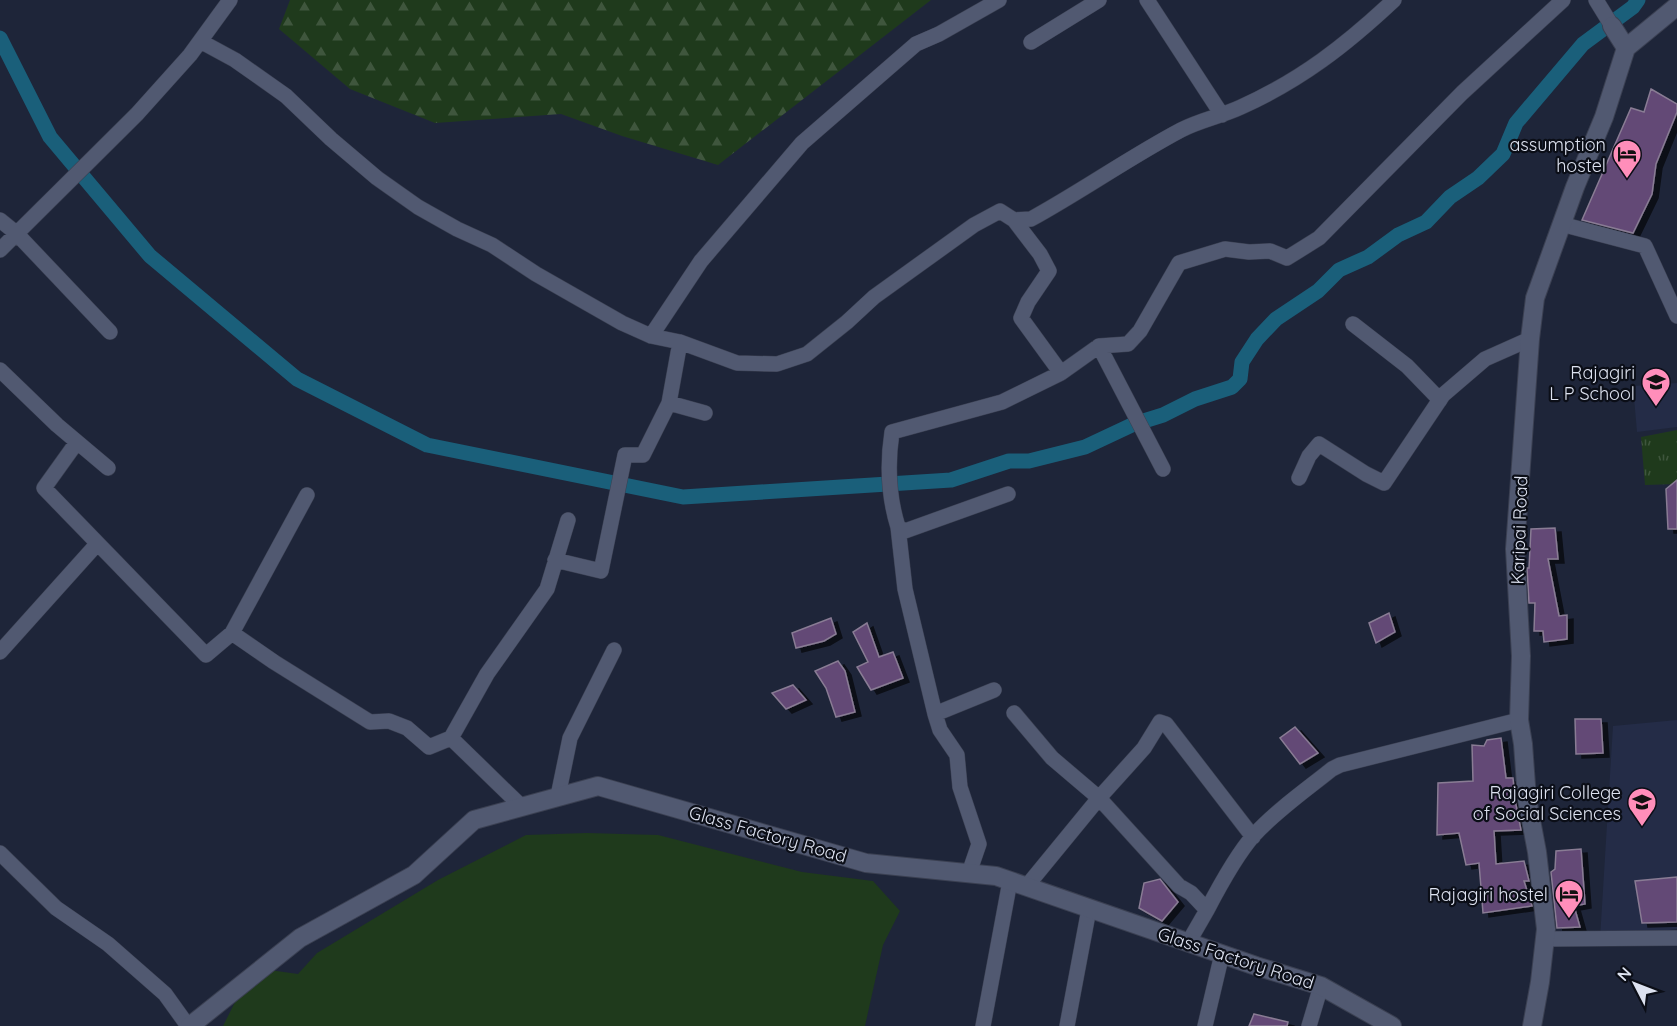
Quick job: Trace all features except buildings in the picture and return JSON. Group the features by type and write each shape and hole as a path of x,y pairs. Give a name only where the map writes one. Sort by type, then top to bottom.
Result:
{"main road":[{"path":"1610,23 1626,48 1677,6"},
{"name":"Karipai Road","path":"1532,1026 1546,939 1538,852 1527,799 1519,720 1521,656 1515,522 1530,339 1535,297 1561,224 1604,117 1626,48"},
{"name":"Glass Factory Road","path":"189,1026 300,939 414,875 474,820 598,786 866,863 996,876 1188,943 1322,986 1392,1026"}],"street":[{"path":"0,249 137,114 200,41 230,0"},
{"path":"651,336 701,261 802,143 916,44 939,34 999,0"},
{"path":"1031,42 1099,0"},
{"path":"1147,0 1222,115"},
{"path":"1014,220 1031,219 1184,129 1239,109 1288,84 1343,47 1394,0"},
{"path":"969,873 979,844 960,787 957,755 940,730 935,714 905,589 898,527 891,502 888,457 891,432 1002,402 1061,373 1098,346 1128,344 1140,331 1179,263 1225,249 1249,252 1270,251 1287,258 1319,238 1462,93 1563,0"},
{"path":"1596,0 1610,23"},
{"path":"200,41 235,60 286,96 331,139 377,178 418,207 492,245 536,274 622,323 651,336 680,342 737,363 777,364 807,354 874,297 974,225 1000,211 1014,220 1040,254 1049,271 1028,302 1021,318 1061,373"},
{"path":"0,220 16,233 110,332"},
{"path":"1561,224 1645,246 1677,316"},
{"path":"1353,324 1407,366 1440,400"},
{"path":"1299,478 1309,456 1319,444 1365,474 1384,483 1440,400 1485,359 1530,339"},
{"path":"555,561 601,571 626,455 643,455 669,403 680,342"},
{"path":"1098,346 1163,469"},
{"path":"0,370 76,442 108,468"},
{"path":"669,403 705,413"},
{"path":"76,442 45,488 206,655 232,633 307,495"},
{"path":"898,527 905,531 1008,494"},
{"path":"232,633 370,722 389,721 407,728 429,747 451,738 487,674 547,589 567,520"},
{"path":"0,652 97,544"},
{"path":"558,796 570,738 614,650"},
{"path":"935,714 994,690"},
{"path":"1014,713 1052,758 1099,798 1179,886 1191,893 1207,910"},
{"path":"1188,943 1215,894 1252,837 1266,823 1340,765 1519,720"},
{"path":"983,1026 1018,884 1144,748 1160,722 1166,724 1252,837"},
{"path":"451,738 522,807"},
{"path":"0,853 56,908 108,944 165,994 189,1026"},
{"path":"1067,1026 1089,909"},
{"path":"1546,939 1677,938"},
{"path":"1205,1026 1222,954"},
{"path":"1309,1026 1322,986"}],"shaded area":[{"name":"Rajagiri L P School","path":"1677,383 1677,427 1637,432 1633,386"},
{"name":"Rajagiri College of Social Sciences","path":"1677,720 1677,929 1600,939 1613,726"}],"green space":[{"path":"290,0 931,0 718,165 622,136 561,114 435,123 350,89 279,29"},
{"path":"1677,430 1677,484 1645,485 1641,437"},
{"path":"587,833 658,835 802,872 873,881 900,911 883,945 865,1026 223,1026 234,1004 262,969 298,974 317,953 438,880 526,835"}],"waterway":[{"path":"0,38 50,137 150,256 297,379 427,445 683,497 951,480 1009,461 1029,461 1085,447 1134,424 1163,415 1195,399 1232,387 1240,379 1242,362 1257,339 1276,319 1318,291 1339,270 1368,257 1398,235 1426,222 1450,197 1478,178 1503,154 1516,123 1583,44 1633,7 1638,0"}],"place":[{"name":"assumption hostel","path":"1627,180"},
{"name":"Rajagiri L P School","path":"1656,408"},
{"name":"Rajagiri College of Social Sciences","path":"1642,828"},
{"name":"Rajagiri hostel","path":"1569,920"}]}
